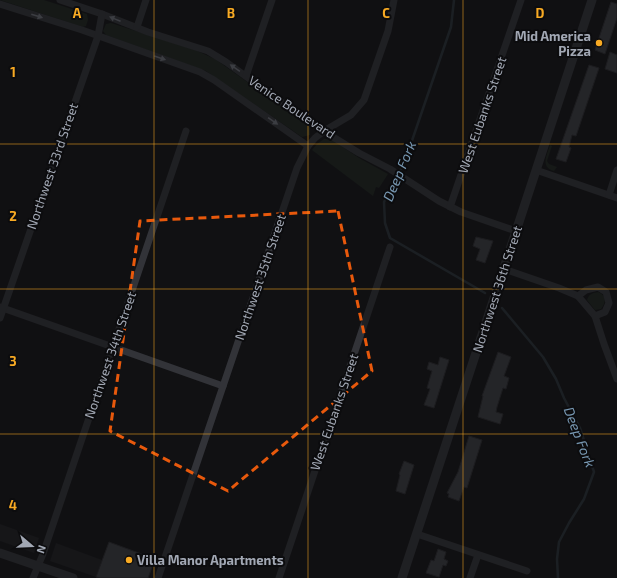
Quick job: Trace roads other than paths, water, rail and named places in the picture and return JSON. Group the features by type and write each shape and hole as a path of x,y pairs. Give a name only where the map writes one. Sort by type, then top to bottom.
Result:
{"street":[{"name":"Venice Boulevard","path":"60,0 81,4 102,14 137,27 208,51 324,131 359,153 390,169 450,207 516,231"},
{"path":"137,27 146,0"},
{"path":"246,76 272,0"},
{"name":"Northwest 35th Street","path":"158,578 297,168 308,146 324,131 351,115 364,100 388,31 394,0"},
{"name":"West Eubanks Street","path":"450,207 521,0"},
{"name":"Northwest 36th Street","path":"402,578 592,0"},
{"name":"Venice Boulevard","path":"0,4 98,36 200,72 214,80 308,146"},
{"name":"Northwest 33rd Street","path":"0,318 2,308 98,36 102,14"},
{"name":"Northwest 34th Street","path":"33,578 186,131"},
{"path":"536,170 617,198"},
{"path":"609,195 617,170"},
{"name":"West Eubanks Street","path":"279,578 390,247"},
{"path":"504,269 578,296 595,316 617,379"},
{"path":"578,296 586,290 598,287 606,292 609,303 605,312 595,316"},
{"path":"2,308 223,386"},
{"path":"417,534 527,571"},
{"path":"0,552 73,578"},
{"path":"470,578 478,554"}],"waterway":[{"name":"Deep Fork","path":"454,0 451,27 405,161 384,202 385,223 390,238 485,293"},
{"name":"Deep Fork","path":"502,308 543,357 556,379 580,428 594,472 584,499 559,542 557,559 558,578"}],"place":[{"name":"Mid America Pizza","path":"599,43"},
{"name":"Villa Manor Apartments","path":"129,560"}]}
